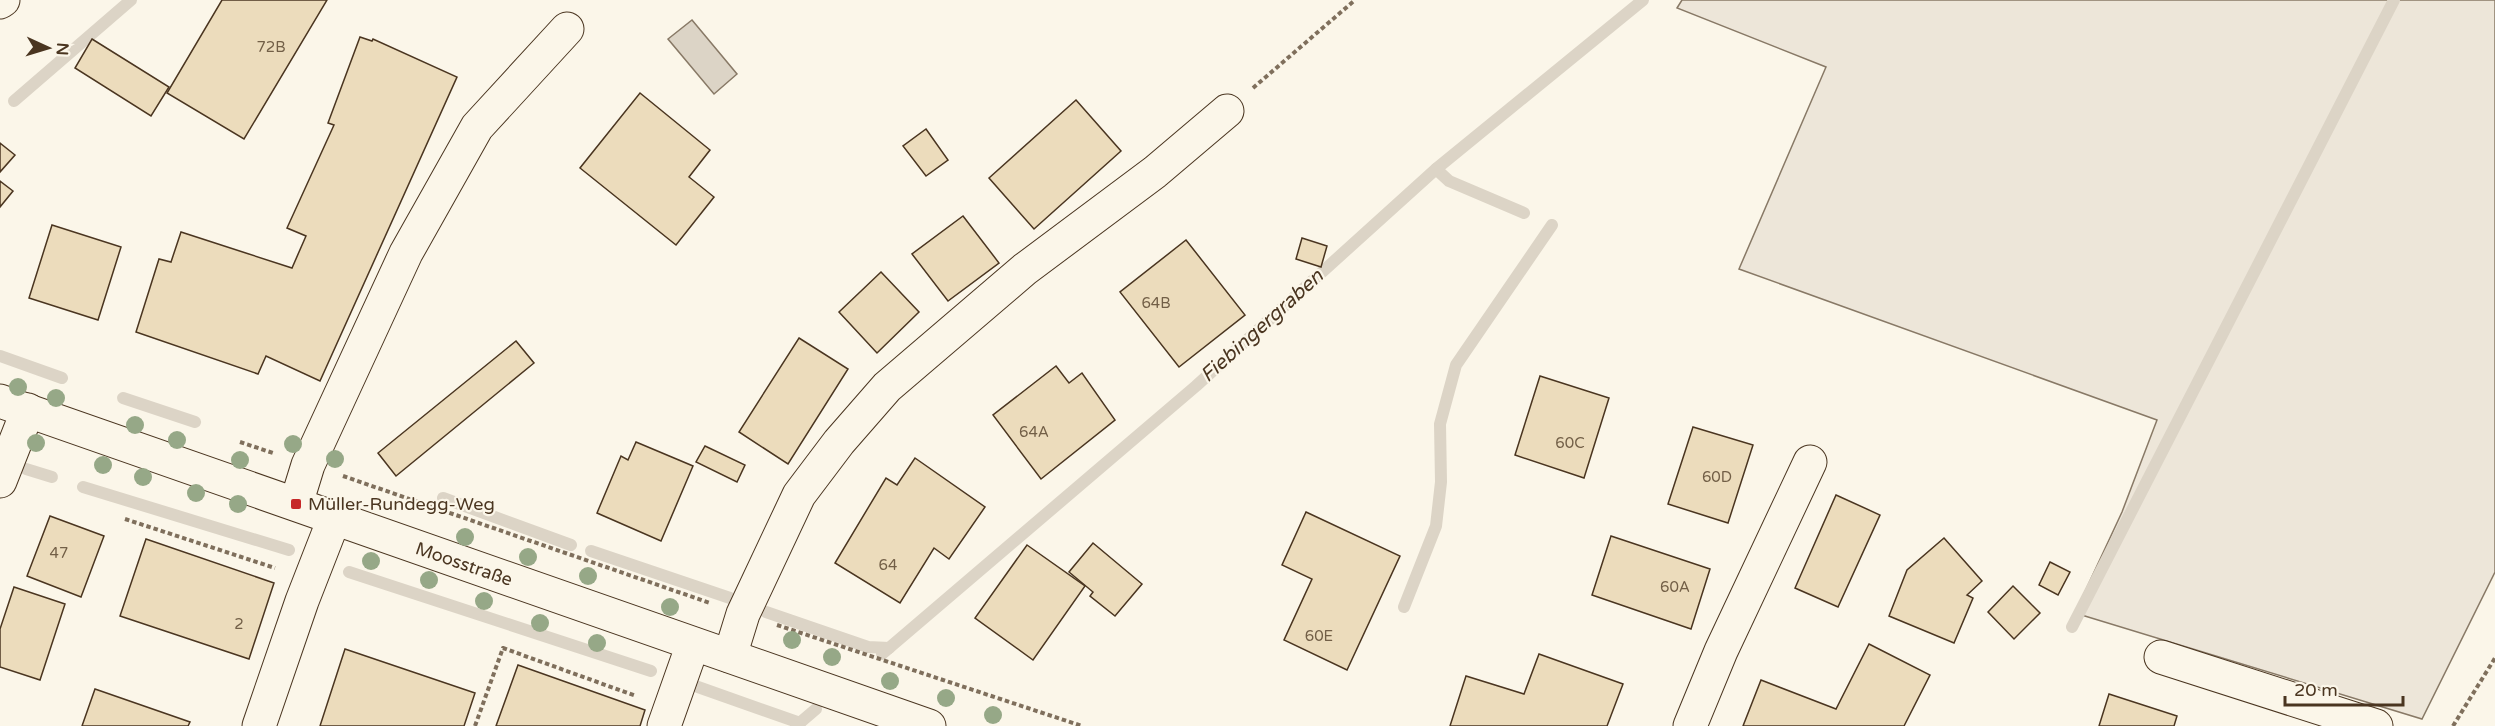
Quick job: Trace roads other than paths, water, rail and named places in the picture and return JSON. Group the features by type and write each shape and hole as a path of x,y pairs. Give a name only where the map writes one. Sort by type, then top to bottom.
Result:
{"street":[{"path":"296,504 309,465 406,253 477,127 567,29"},
{"path":"730,656 743,614 799,495 839,442 887,387 1025,269 1155,172 1227,111"},
{"path":"0,481 14,405"},
{"name":"Moosstraße","path":"14,405 928,726"},
{"path":"1690,726 1721,651 1810,462"},
{"path":"259,726 310,579 334,519"},
{"path":"668,717 693,644"},
{"path":"2161,657 2376,726"}],"waterway":[{"path":"14,101 131,0"},
{"name":"Fiebingergraben","path":"882,654 1196,386 1436,169 1643,0"},
{"path":"2072,627 2394,0"},
{"path":"1436,169 1449,181 1524,213"},
{"path":"1404,607 1436,526 1441,482 1440,424 1456,365 1552,225"},
{"path":"0,356 62,378"},
{"path":"123,398 195,422"},
{"path":"26,469 52,477"},
{"path":"83,487 289,550"},
{"path":"443,498 571,545"},
{"path":"591,551 730,598"},
{"path":"349,572 651,671"},
{"path":"766,612 868,647 889,648"},
{"path":"698,687 800,723"},
{"name":"Fiebingergraben","path":"796,726 816,709"}],"place":[{"name":"Müller-Rundegg-Weg","path":"296,504"}]}
